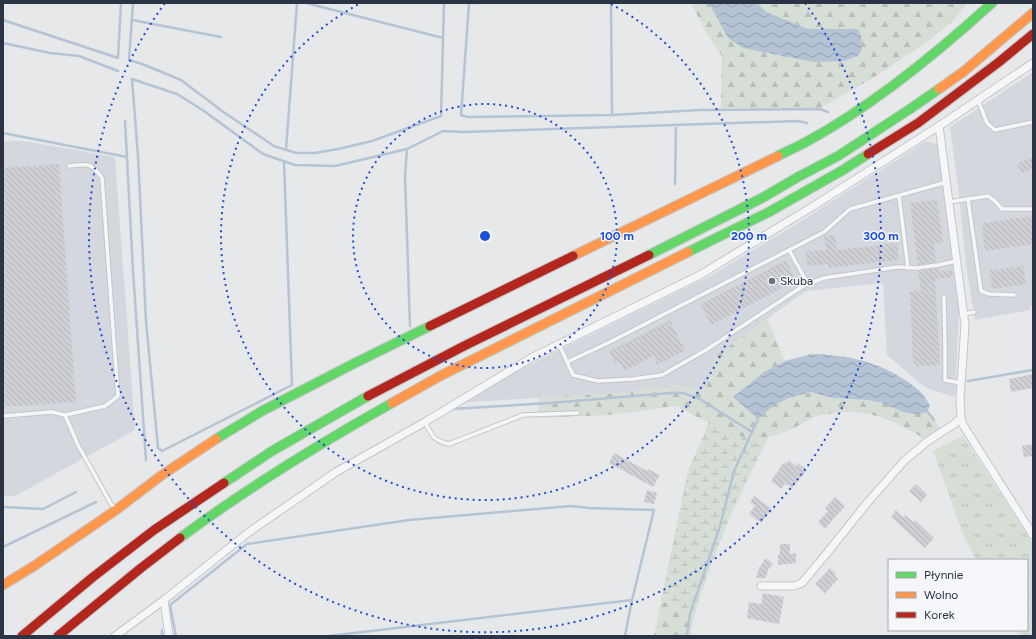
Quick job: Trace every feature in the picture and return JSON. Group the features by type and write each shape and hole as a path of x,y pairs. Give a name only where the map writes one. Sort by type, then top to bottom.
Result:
{"main road":[{"path":"3,585 34,566 116,510 162,475 218,437 262,411 295,393 812,139 880,94 959,33 992,3"},
{"path":"22,636 93,577 154,530 272,451 384,387 704,228 838,156 963,72 1033,13"},
{"path":"58,636 135,573 200,524 289,464 440,376 769,212 843,170 918,123 999,62 1033,34"}],"street":[{"path":"115,636 164,600 249,532 330,476 425,422 531,358 700,275 815,205 939,126 1033,63"},
{"path":"939,126 965,326 961,383 962,425 1033,535"},
{"path":"761,586 794,586 802,583 828,554 867,503 905,460 918,448 961,418"},
{"path":"164,600 169,636"}],"lane":[{"path":"978,100 987,123 995,130 1033,122"},
{"path":"3,416 52,412 65,415 105,406 118,396 102,178 96,169 87,164 69,166"},
{"path":"567,362 610,342 824,232 850,209 947,182"},
{"path":"899,196 908,268"},
{"path":"949,202 988,196 1002,209 1033,209"},
{"path":"968,199 981,291 989,294 1014,295"},
{"path":"789,250 808,284"},
{"path":"559,344 573,375 598,381 633,379 662,375 706,350 808,284 824,278 897,267 917,268 956,261"},
{"path":"944,297 945,380 961,383"},
{"path":"963,314 974,312"},
{"path":"425,422 431,434 439,442 449,444 523,415 578,413"},
{"path":"65,415 78,445 116,510"}],"shaded area":[{"path":"1033,72 1033,301 1030,310 975,320 966,265 950,127"},
{"path":"3,141 24,141 115,157 135,430 15,496 3,496"},
{"path":"926,141 937,144 959,311 955,397 926,388 887,355 883,283 806,291 714,357 706,390 675,385 619,393 452,403 712,275 806,218"}],"green space":[{"path":"691,3 968,3 952,22 920,47 871,79 821,108 721,108 722,56 706,32"},
{"path":"767,319 785,361 766,371 758,419 772,406 789,398 810,392 833,398 868,400 882,403 903,412 919,415 927,411 942,431 928,441 906,428 884,418 848,412 820,415 782,433 769,436 745,484 713,559 696,610 690,636 654,636 688,471 709,423 676,406 609,415 538,418 538,398 619,393 675,385 706,390 714,357"},
{"path":"709,423 764,446 728,521 695,612 661,601 688,471"},
{"path":"963,436 1033,544 1033,636 1022,636 1019,631 1028,631 1028,559 976,559 963,534 933,451"}],"water":[{"path":"709,3 757,3 766,12 808,29 858,29 861,36 862,49 858,56 844,61 813,62 743,48 728,38"},
{"path":"811,354 847,357 880,367 902,378 915,387 930,406 927,411 919,415 903,412 882,403 868,400 833,398 810,392 789,398 773,406 758,419 733,397 766,371 785,361"}],"building":[{"path":"1033,158 1033,169 1021,173 1017,163"},
{"path":"59,164 76,402 3,407 3,168"},
{"path":"937,200 943,243 934,244 936,262 918,265 910,203"},
{"path":"1033,216 1033,244 985,251 982,223"},
{"path":"835,235 837,250 897,243 899,260 828,268 828,264 807,266 806,251 826,250 824,236"},
{"path":"786,260 796,281 711,325 701,304"},
{"path":"1023,266 1026,284 992,289 989,271"},
{"path":"937,268 938,272 952,270 953,277 935,279 940,365 917,366 913,361 910,292 921,291 918,274 919,271"},
{"path":"670,320 685,351 657,365 653,356 624,371 619,362 615,364 609,351"},
{"path":"1033,374 1033,388 1011,392 1009,379"},
{"path":"1033,444 1033,456 1024,457 1022,446"},
{"path":"614,453 647,471 648,469 660,475 653,487 609,463"},
{"path":"789,460 796,466 798,463 807,470 792,488 785,484 781,489 771,481 784,462 786,464"},
{"path":"916,484 927,495 921,502 909,491"},
{"path":"647,490 657,493 654,504 644,502"},
{"path":"754,496 772,509 761,523 749,514 755,506 750,502"},
{"path":"835,497 845,506 825,529 818,522 828,511 825,508"},
{"path":"896,510 903,517 905,515 913,522 915,520 934,538 925,548 891,517"},
{"path":"780,544 790,544 790,554 796,553 796,563 778,565"},
{"path":"766,558 773,564 768,570 766,578 756,578 759,568"},
{"path":"830,568 836,574 835,576 838,579 825,594 815,584"},
{"path":"763,593 784,597 779,624 747,618 749,602 761,604"}],"waterway":[{"path":"3,20 118,58 121,3"},
{"path":"133,3 129,60 181,80 222,111 274,146 296,153 315,153 372,141 441,116 444,3"},
{"path":"286,150 297,3"},
{"path":"306,3 443,38"},
{"path":"469,3 461,115 468,117 612,115 700,110 820,109 828,112"},
{"path":"469,3 482,3"},
{"path":"611,3 612,115"},
{"path":"132,20 221,37"},
{"path":"3,43 50,53 79,56 118,71"},
{"path":"284,162 292,385 162,451 158,448 146,321 138,156 132,79 177,94 204,111 263,154 295,165 335,166 407,149"},
{"path":"125,121 133,271 146,460"},
{"path":"410,326 405,176 407,149 443,131 463,132 798,121 807,123"},
{"path":"675,184 676,125"},
{"path":"3,133 127,157"},
{"path":"968,381 1033,370"},
{"path":"452,409 683,393 698,398 752,432"},
{"path":"927,411 934,420"},
{"path":"687,636 690,614 720,526 734,471 758,419"},
{"path":"3,507 43,509 76,492"},
{"path":"3,547 96,502"},
{"path":"176,636 170,605 247,544 409,520 571,506 654,510 632,600 625,636"},
{"path":"329,636 632,600"},
{"path":"162,630 162,636"}],"traffic: fast":[{"path":"778,156 831,128 880,96 949,41 992,3"},
{"path":"649,255 762,198 838,156 939,89"},
{"path":"688,252 769,212 868,154"},
{"path":"216,439 262,411 430,326"},
{"path":"224,483 272,451 368,396"},
{"path":"180,538 284,467 392,403"}],"traffic: slow":[{"path":"939,89 963,72 1033,13"},
{"path":"573,256 778,156"},
{"path":"392,403 440,376 688,252"},
{"path":"3,585 34,566 116,510 162,475 216,439"}],"traffic: jam":[{"path":"868,154 918,123 999,62 1033,34"},
{"path":"368,396 464,346 649,255"},
{"path":"430,326 573,256"},
{"path":"22,636 93,577 154,530 224,483"},
{"path":"58,636 180,538"}],"place":[{"name":"Skuba","path":"772,281"}]}
